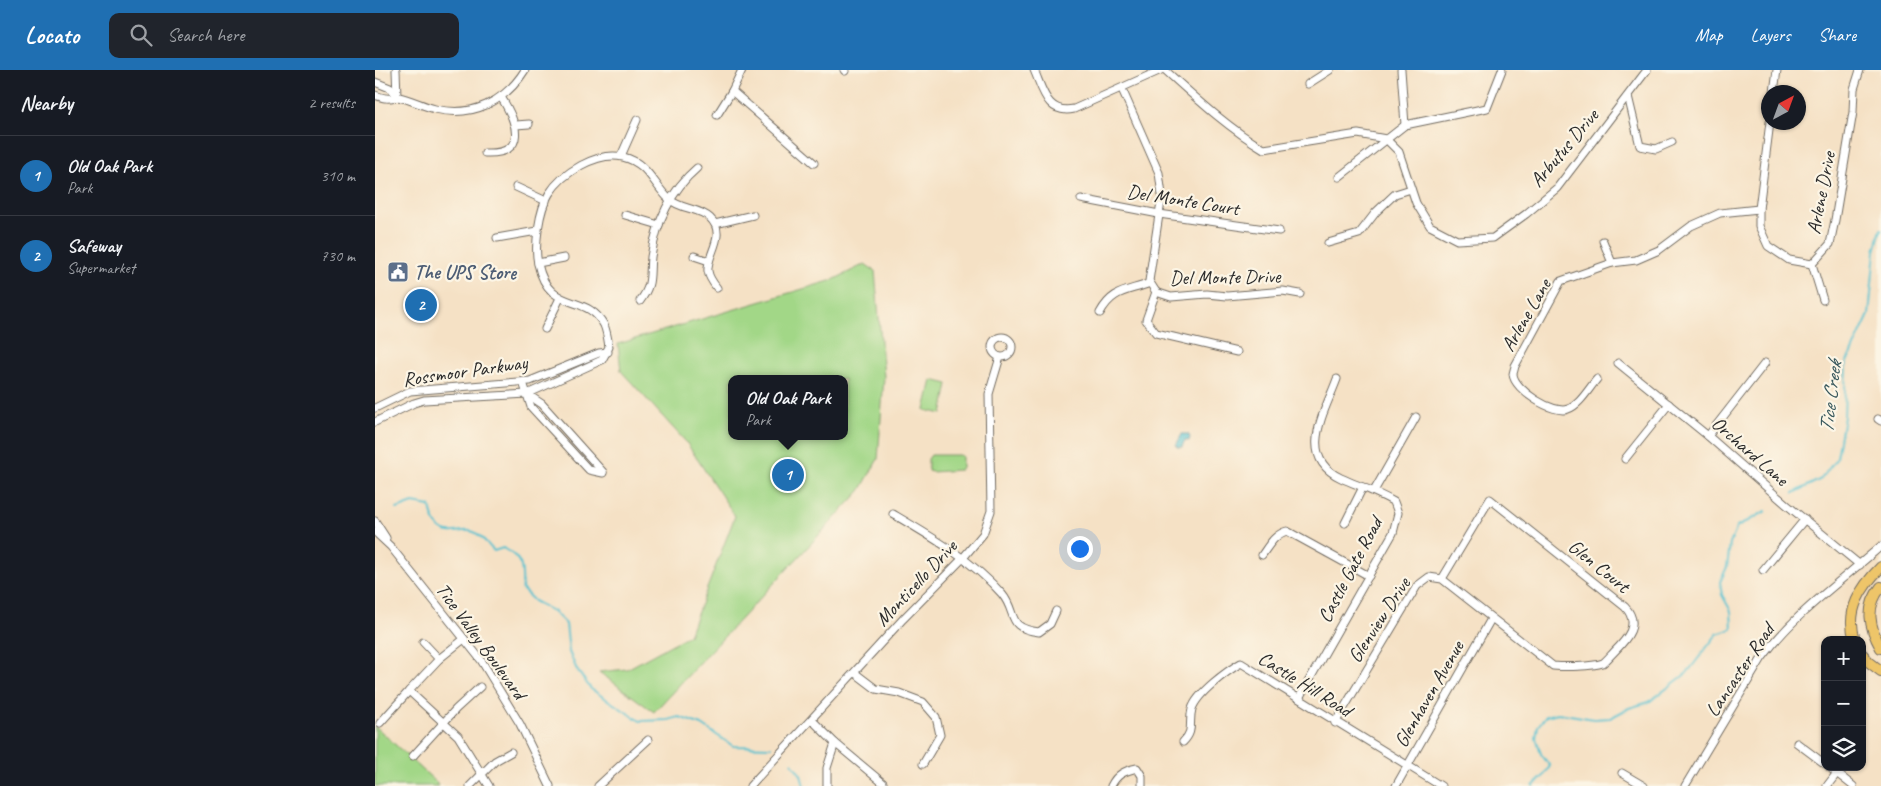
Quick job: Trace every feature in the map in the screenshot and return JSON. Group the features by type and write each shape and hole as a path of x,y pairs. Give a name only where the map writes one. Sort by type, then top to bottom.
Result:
{"highway":[{"path":"1854,636 1851,621 1855,602 1865,585 1881,567"},
{"path":"1881,588 1874,596 1871,604 1870,620 1871,628 1881,648"},
{"path":"1866,659 1881,672"}],"street":[{"path":"396,70 397,97"},
{"path":"375,95 386,98 397,97 435,109 465,111 485,106 501,97 516,83 525,70"},
{"path":"717,115 733,91 742,70"},
{"path":"1034,70 1047,99 1059,110 1066,111 1122,89 1161,70"},
{"path":"1165,70 1204,105 1264,149 1358,134 1386,138"},
{"path":"1308,84 1330,70"},
{"path":"1401,70 1405,125"},
{"path":"1339,177 1386,138 1405,125 1487,108 1502,70"},
{"name":"Arbutus Drive","path":"1386,138 1399,152 1416,203 1430,226 1457,240 1493,238 1557,188 1647,70"},
{"path":"1775,85 1777,70"},
{"name":"Arlene Drive","path":"1769,130 1759,210 1759,226 1768,246 1789,260 1812,264 1830,244 1853,112 1854,89 1860,70"},
{"path":"375,82 390,88 397,97"},
{"name":"Del Monte Drive","path":"1122,89 1159,173 1163,195 1149,280 1156,292 1171,297 1207,294 1227,296 1283,291 1300,294"},
{"path":"733,91 815,163"},
{"path":"1628,96 1640,146 1656,149 1672,142"},
{"path":"485,153 499,153 511,148 516,139 516,125 501,97"},
{"path":"621,156 637,120"},
{"path":"516,125 529,124"},
{"path":"608,352 607,335 599,318 587,308 560,298 546,286 538,263 537,231 548,195 557,184 580,164 599,158 621,156 635,162 646,170 670,200 681,206 703,212 715,224 717,238 715,250 709,261 708,271 711,281 717,288"},
{"path":"640,301 650,285 651,257 659,225 670,200 684,178 697,168"},
{"path":"516,187 546,201"},
{"path":"1328,243 1359,234 1376,212 1395,194 1411,189"},
{"name":"Del Monte Court","path":"1081,199 1159,214 1279,231"},
{"name":"Arlene Lane","path":"1597,379 1577,403 1569,409 1559,411 1542,403 1523,390 1515,380 1513,374 1515,366 1561,281 1612,263 1636,260 1659,250 1691,226 1721,213 1759,210"},
{"path":"625,215 659,225"},
{"path":"715,224 753,216"},
{"path":"497,238 537,231"},
{"path":"1603,241 1612,263"},
{"path":"694,256 709,261"},
{"path":"538,263 564,258"},
{"path":"1812,264 1823,300"},
{"path":"1100,313 1107,301 1114,296 1150,283"},
{"path":"1156,292 1146,320 1156,334 1237,352"},
{"path":"545,329 560,298"},
{"name":"Rossmoor Parkway","path":"375,408 410,392 523,382 599,353 608,352"},
{"name":"Rossmoor Parkway","path":"375,422 423,400 527,394 603,360 608,352"},
{"name":"Monticello Drive","path":"750,786 903,619 963,558 983,534 991,511 989,394 999,357"},
{"name":"Orchard Lane","path":"1618,363 1709,436 1787,505 1860,565"},
{"path":"1709,436 1765,363"},
{"name":"Castle Gate Road","path":"1299,698 1393,533 1398,513 1394,502 1374,491 1338,477 1317,456 1315,442 1337,379"},
{"path":"523,382 531,408 589,470 603,473 542,404 527,394"},
{"path":"1625,459 1669,404"},
{"path":"1374,491 1416,417"},
{"path":"1345,523 1363,487"},
{"name":"Glenview Drive","path":"1335,722 1417,586 1429,577 1442,579 1490,499"},
{"name":"Glen Court","path":"1442,579 1553,666 1570,667 1603,662 1628,637 1632,625 1631,613 1625,607 1490,499"},
{"path":"893,514 963,558 1003,596 1015,623 1026,630 1039,632 1050,624 1056,611"},
{"path":"1763,570 1805,519"},
{"name":"Tice Valley Boulevard","path":"375,521 391,547 481,660 520,724 550,786"},
{"path":"1262,555 1274,538 1281,532 1287,531 1369,576"},
{"name":"Tice Valley Boulevard","path":"375,532 391,547"},
{"name":"Lancaster Road","path":"1685,786 1772,644 1790,625 1881,546"},
{"name":"Glenhaven Avenue","path":"1395,786 1491,619"},
{"path":"380,723 439,659 463,639"},
{"path":"423,642 439,659"},
{"name":"Castle Hill Road","path":"1183,742 1191,732 1190,719 1194,704 1219,678 1241,663 1441,786"},
{"path":"855,673 876,688 899,692 923,702 936,718 940,735 923,764"},
{"path":"413,756 480,687"},
{"path":"409,691 444,722 465,744 489,786"},
{"path":"812,720 835,743 883,784"},
{"path":"598,786 649,740"},
{"path":"827,786 827,768 835,743"},
{"path":"1797,743 1821,761"},
{"path":"470,786 495,761 511,752"},
{"path":"1111,786 1115,778 1125,770 1137,768 1142,776 1142,786"},
{"path":"1834,771 1853,786"},
{"path":"1622,773 1644,786"},
{"path":"1827,786 1837,774"}],"green space":[{"path":"865,264 875,271 884,377 878,459 860,491 654,712 599,672 627,669 689,635 735,516 686,442 621,371 618,344 833,280"},
{"path":"932,380 948,384 942,414 925,410"},
{"path":"931,455 962,456 962,467 960,470 928,471 928,459"},
{"path":"375,726 436,782 438,786 375,786"}],"water":[{"path":"1182,434 1188,434 1190,437 1189,441 1185,440 1182,447 1178,447 1176,445"}],"waterway":[{"name":"Tice Creek","path":"1794,493 1821,479 1837,458 1844,417 1846,364 1869,315 1875,251 1881,229"},
{"name":"Tice Creek","path":"397,509 413,503 430,506 434,520 444,531 477,533 494,551 503,548 515,556 522,569 522,589 534,601 554,612 566,624 569,652 577,670 591,689 640,721 668,720 679,717 702,725 733,746 771,747"},
{"name":"Tice Creek","path":"1533,786 1543,777 1550,766 1541,754 1536,738 1538,726 1546,716 1558,713 1594,719 1610,718 1629,708 1649,702 1687,673 1717,634 1732,629 1731,611 1722,595 1720,582 1727,567 1730,544 1737,527 1766,511"},
{"name":"Tice Creek","path":"792,763 801,775 804,786"}],"place":[{"name":"The UPS Store","path":"398,272"},
{"name":"Safeway","path":"421,305"},
{"name":"Old Oak Park","path":"788,475"}]}
